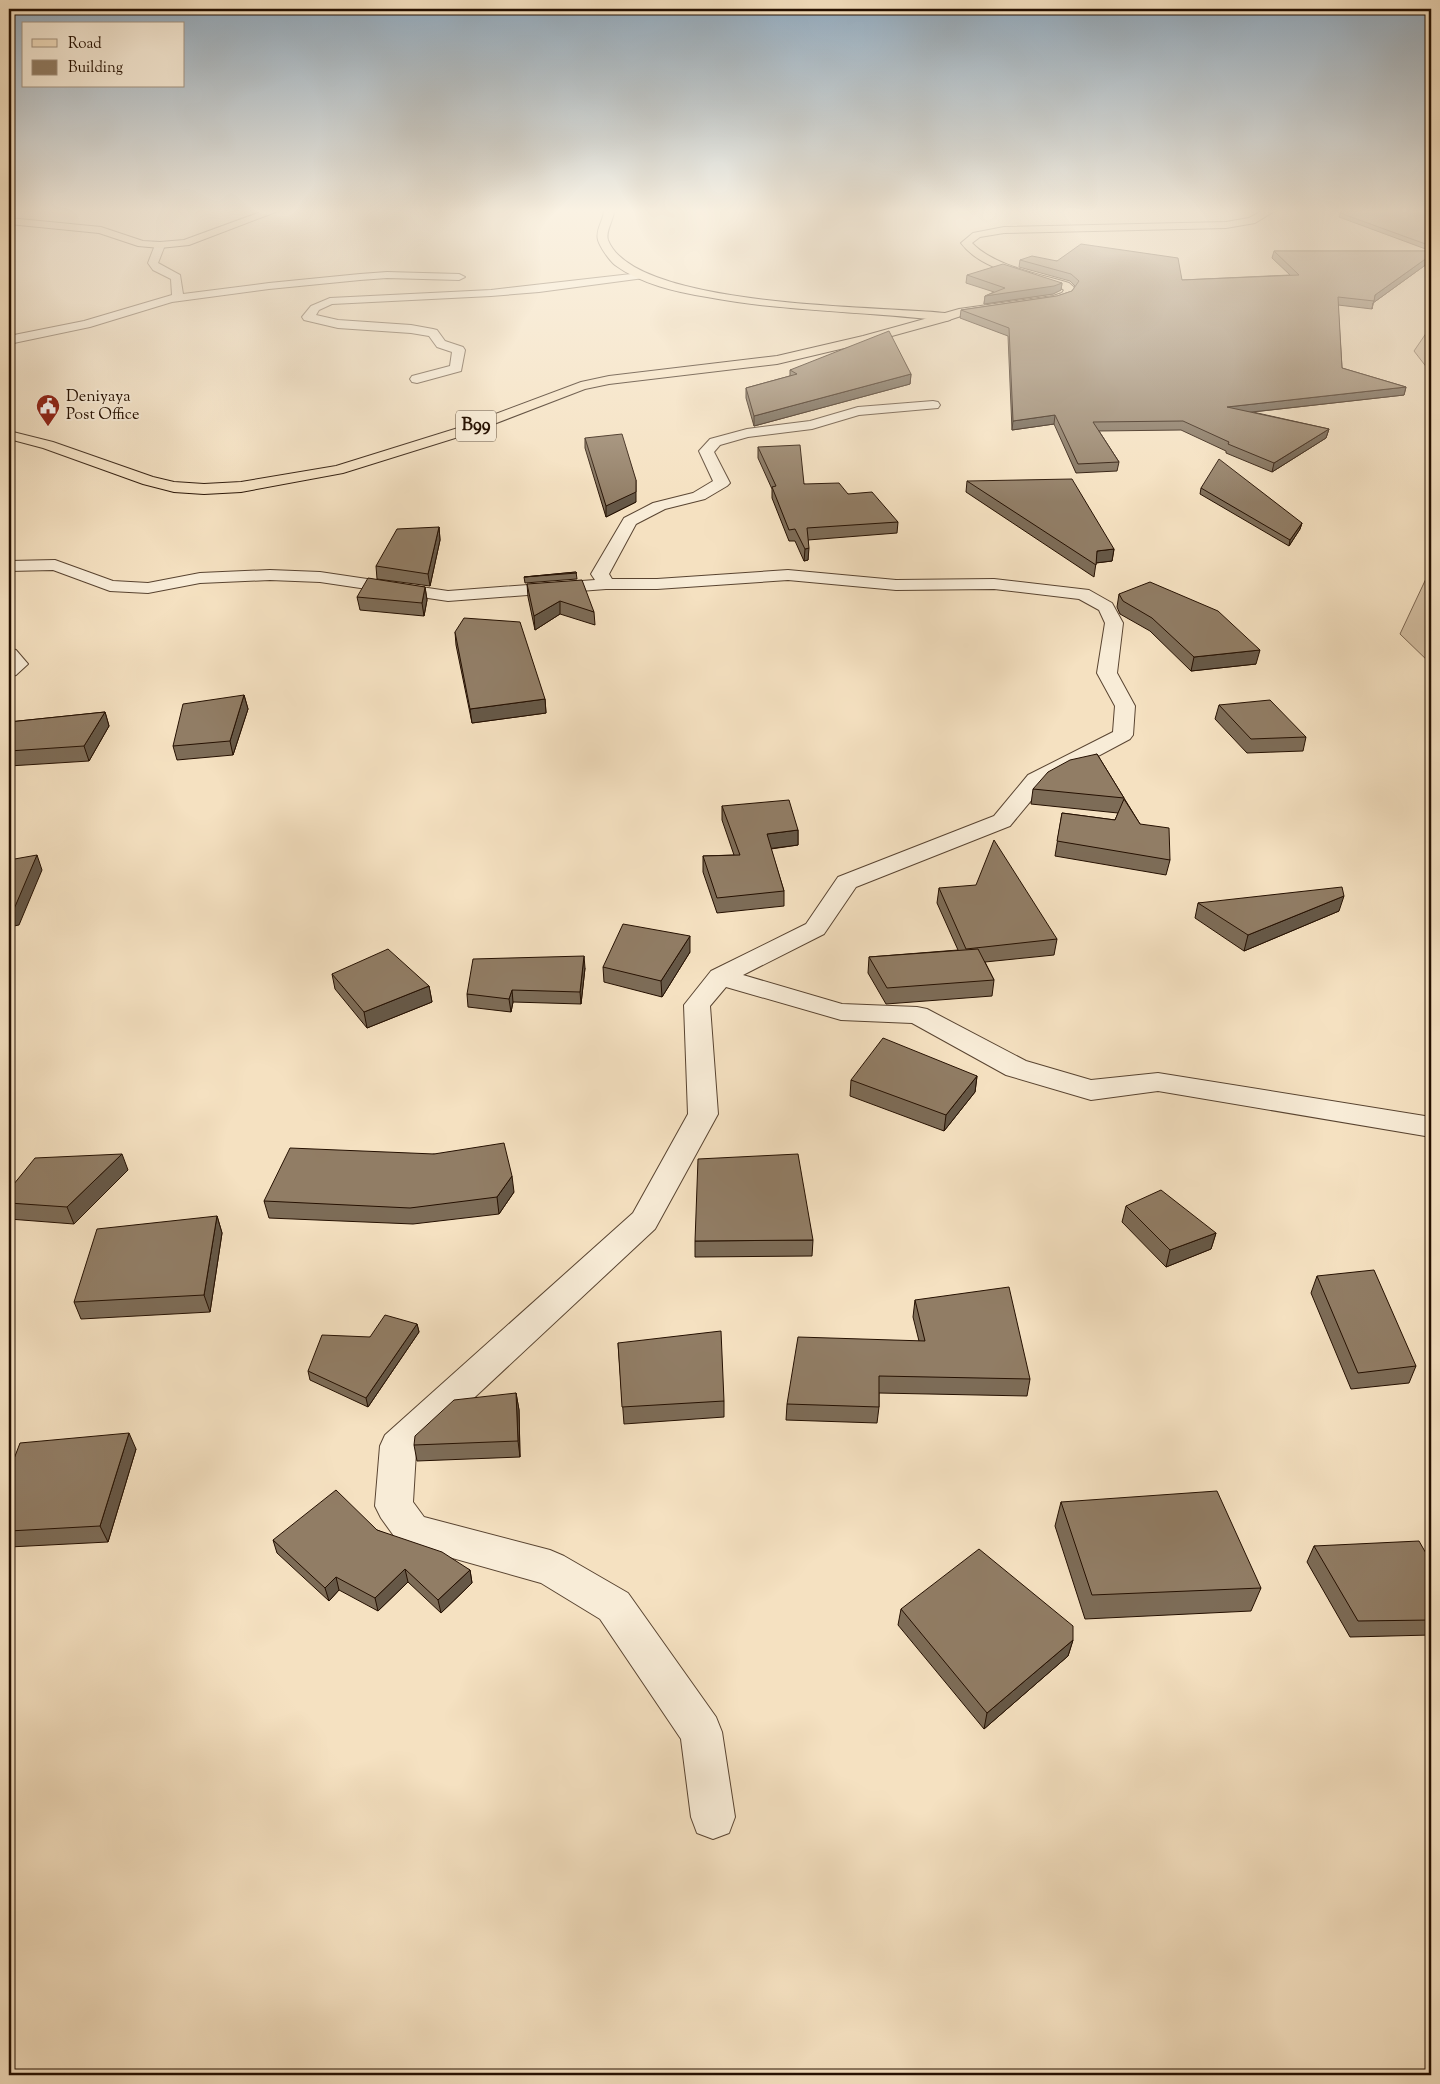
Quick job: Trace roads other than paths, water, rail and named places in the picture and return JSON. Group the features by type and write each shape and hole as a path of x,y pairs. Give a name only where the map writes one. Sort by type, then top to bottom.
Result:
{"main road":[{"path":"817,307 946,316 998,307"},
{"name":"B99","path":"9,435 48,445 148,481 174,487 204,489 241,487 282,481 355,465 463,431 510,411 580,386 609,380 777,360 866,339 946,316"}],"street":[{"path":"9,340 86,324 144,307"},
{"path":"317,307 308,317 338,324 411,329 433,333 441,344 459,350 456,368 417,379"},
{"path":"606,584 600,574 630,521 659,506 699,496 722,483 706,452 715,442 747,433 812,425 858,411 933,405"},
{"path":"9,566 55,566 110,586 148,588 200,578 270,575 320,577 448,596 606,584 657,584 788,575 896,585 994,584 1083,594 1106,607 1114,623 1107,673 1125,706 1122,735 1036,780 1002,821 847,882 815,929 720,977 697,1005 703,1114 644,1221 398,1446 394,1506 412,1532 550,1568 614,1606 701,1732 713,1817"},
{"path":"9,654 18,664 9,671"},
{"path":"720,977 841,1012 917,1016 1016,1068 1091,1090 1158,1082 1431,1127"}],"place":[{"name":"Deniyaya Post Office","path":"48,427"}]}
